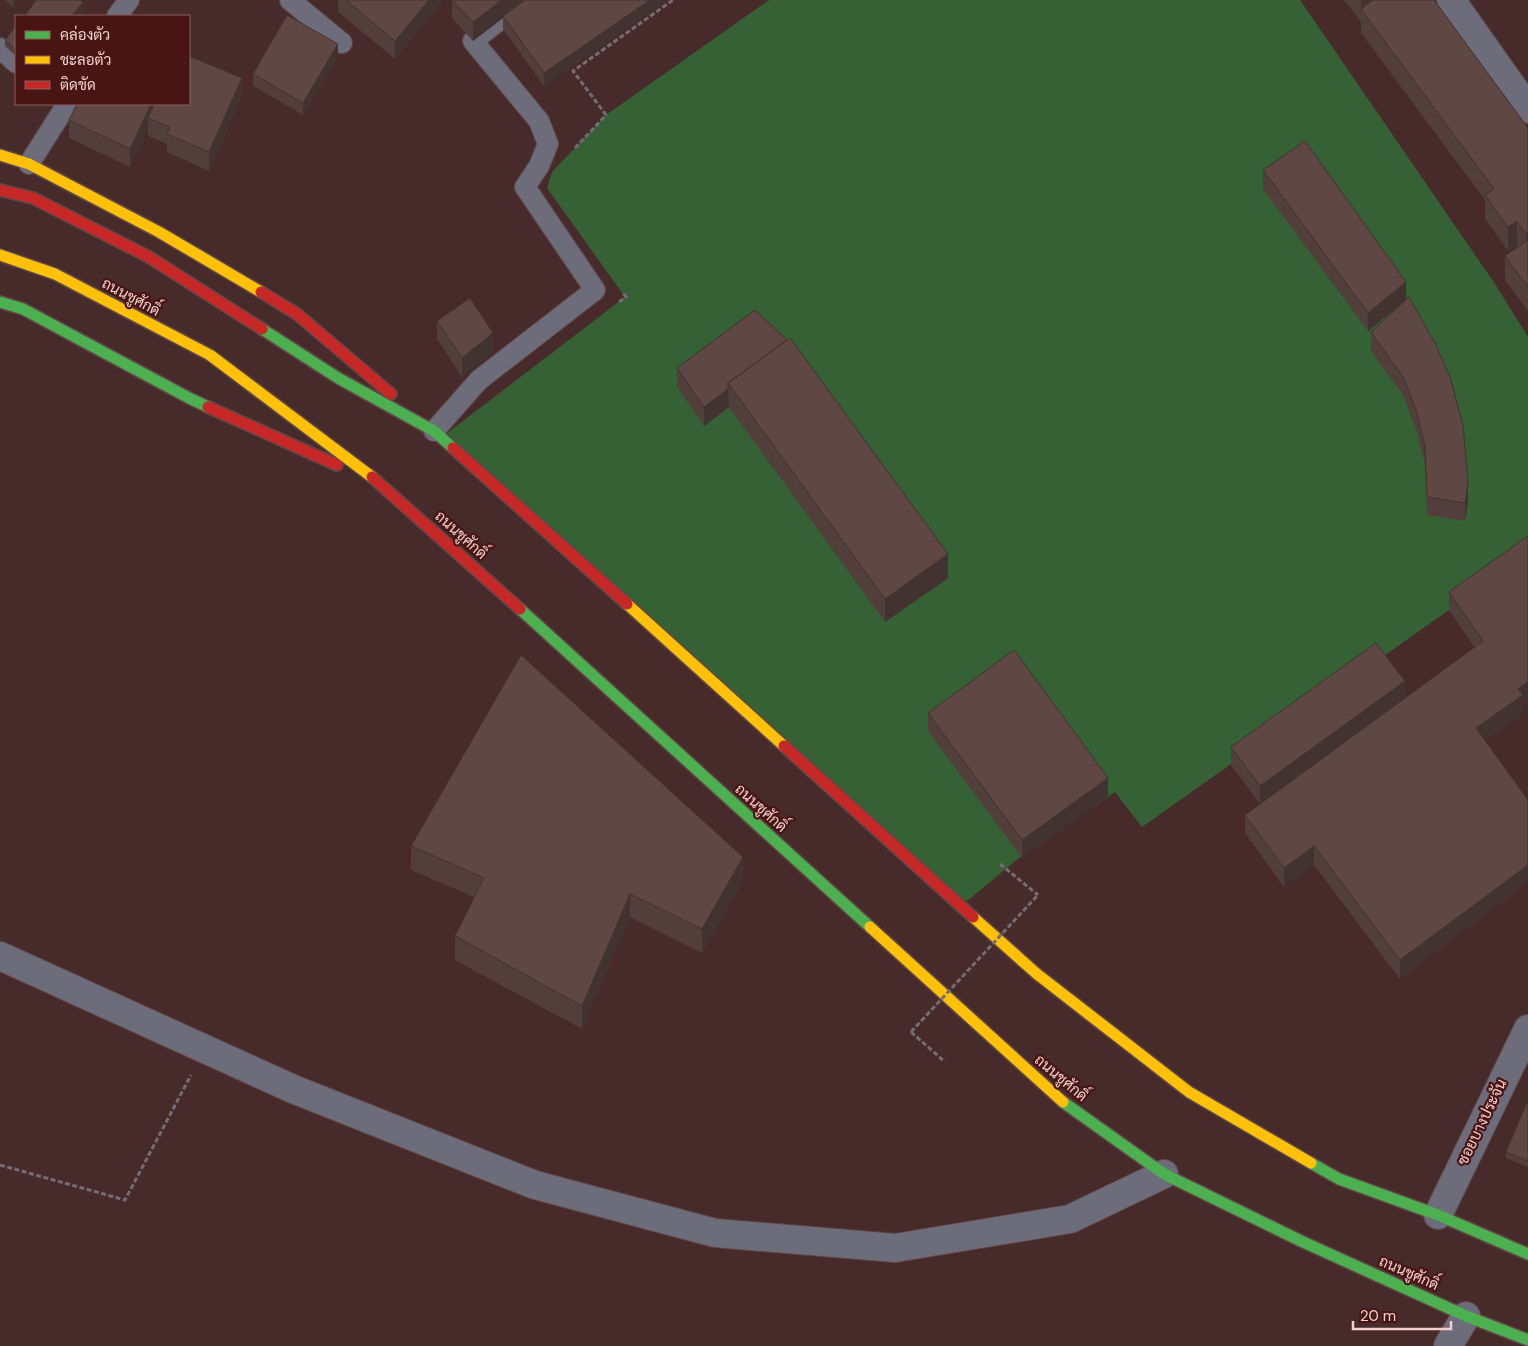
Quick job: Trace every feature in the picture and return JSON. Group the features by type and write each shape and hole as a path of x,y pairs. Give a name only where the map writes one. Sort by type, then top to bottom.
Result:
{"main road":[{"path":"0,155 29,164 159,232 297,314 434,431 1037,974 1189,1092 1339,1179 1438,1215 1528,1254"},
{"path":"0,190 33,198 149,257 338,378 434,431"},
{"name":"ถนนชูศักดิ์","path":"0,255 55,274 210,356 384,486 1063,1102 1164,1174 1301,1241 1466,1316 1528,1340"},
{"path":"0,302 23,309 189,398 384,486"}],"street":[{"path":"1451,0 1528,109"},
{"path":"0,956 293,1089 535,1185 715,1233 895,1248 1070,1219 1164,1174"},
{"name":"ซอยบางประจัน","path":"1438,1215 1528,1029"},
{"path":"1448,1346 1466,1316"}],"lane":[{"path":"118,15 129,0"},
{"path":"290,0 342,43"},
{"path":"434,431 479,380 596,290 525,188 540,166 548,144 539,121 473,41 525,0"},
{"path":"0,48 15,62"},
{"path":"29,164 64,105"}],"path":[{"path":"946,1062 911,1032 1038,895 1000,864"},
{"path":"0,1165 125,1200 204,1048"}],"green space":[{"path":"769,0 1300,0 1495,284 1528,337 1528,554 1142,827 1115,792 1020,857 961,906 442,437 625,297 547,188 552,172 606,115"}],"building":[{"path":"36,0 80,0 83,2 73,15 26,14"},
{"path":"346,0 429,0 395,41"},
{"path":"452,0 502,0 473,22"},
{"path":"525,0 650,0 544,73 503,16"},
{"path":"1373,0 1434,0 1528,128 1528,232 1526,234 1517,221 1508,227 1485,195 1494,189 1361,9"},
{"path":"287,15 338,44 303,103 253,74"},
{"path":"15,27 15,49 5,40"},
{"path":"190,56 242,78 209,152 167,134 170,127 148,118 154,105 190,105"},
{"path":"76,105 151,105 130,149 69,120"},
{"path":"1305,141 1406,282 1368,313 1263,170"},
{"path":"1528,240 1528,287 1505,256"},
{"path":"1409,297 1436,345 1450,377 1463,425 1468,483 1465,503 1427,497 1425,446 1416,410 1403,377 1371,332"},
{"path":"470,298 493,333 462,358 437,321"},
{"path":"755,310 787,340 728,383 728,389 704,407 677,368"},
{"path":"790,338 948,554 885,599 728,383"},
{"path":"1528,536 1528,682 1518,689 1523,695 1476,728 1528,800 1528,865 1400,960 1314,846 1284,868 1245,815 1483,641 1449,592"},
{"path":"1376,643 1405,681 1260,786 1231,747"},
{"path":"1014,650 1108,778 1022,840 928,713"},
{"path":"521,655 743,857 702,929 630,894 582,1006 455,936 484,878 411,846"},
{"path":"1528,1100 1528,1161 1506,1152"}],"traffic: fast":[{"path":"0,302 23,309 208,407"},
{"path":"262,329 338,378 434,431 453,448"},
{"path":"520,609 870,927"},
{"path":"1063,1102 1164,1174 1301,1241 1466,1316 1528,1340"},
{"path":"1311,1163 1339,1179 1438,1215 1528,1254"}],"traffic: slow":[{"path":"0,155 29,164 159,232 261,292"},
{"path":"0,255 55,274 210,355 372,477"},
{"path":"627,604 784,746"},
{"path":"973,917 1037,974 1189,1092 1311,1163"},
{"path":"870,927 1063,1102"}],"traffic: jam":[{"path":"0,190 33,198 149,257 262,329"},
{"path":"261,292 297,314 391,394"},
{"path":"208,407 337,465"},
{"path":"453,448 627,604"},
{"path":"372,477 520,609"},
{"path":"784,746 973,917"}]}
